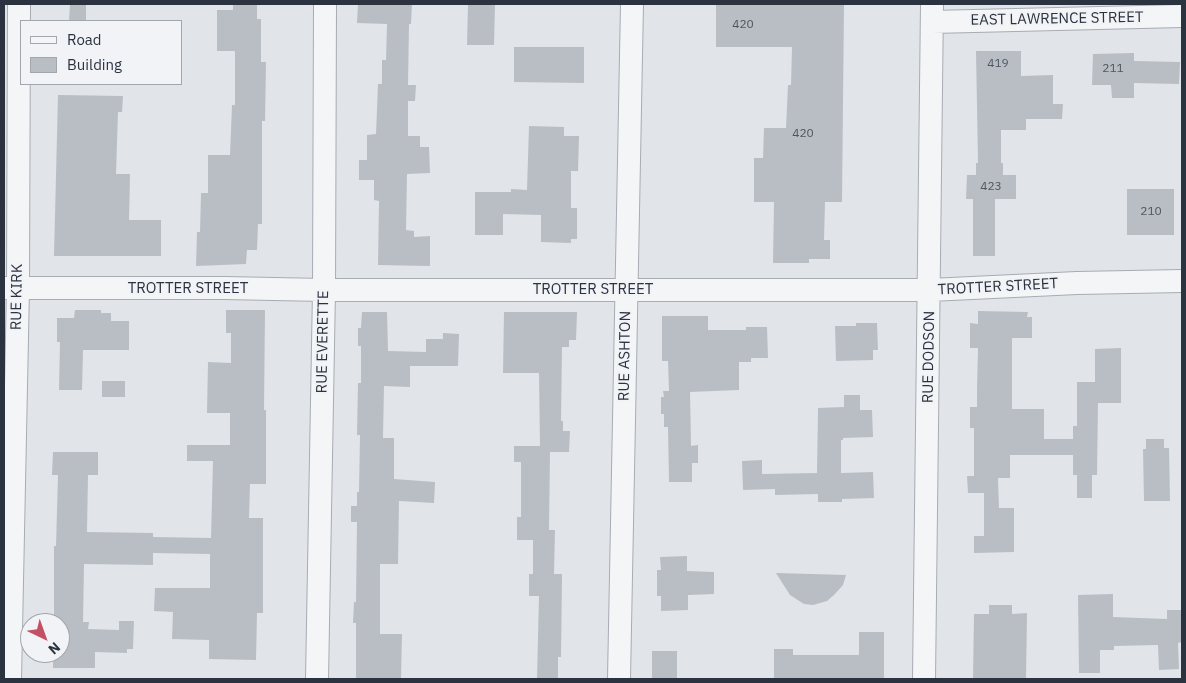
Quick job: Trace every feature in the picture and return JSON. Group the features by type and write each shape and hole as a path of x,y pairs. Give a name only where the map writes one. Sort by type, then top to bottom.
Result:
{"street":[{"name":"RUE KIRK","path":"10,679 11,288 19,4"},
{"name":"RUE EVERETTE","path":"317,679 324,290 325,4"},
{"name":"RUE ASHTON","path":"619,679 632,4"},
{"name":"EAST LAWRENCE STREET","path":"932,13 1102,11 1182,16"},
{"name":"RUE DODSON","path":"924,679 932,13"},
{"name":"TROTTER STREET","path":"11,288 930,290 1077,283 1182,281"}],"building":[{"path":"70,4 86,4 86,20 69,20"},
{"path":"233,4 257,4 257,19 261,19 261,62 266,62 265,121 262,121 262,224 258,224 257,250 247,250 246,264 196,266 197,232 200,232 201,193 208,193 208,155 230,155 232,105 235,105 235,51 217,51 217,10 233,10"},
{"path":"358,4 412,4 411,24 409,24 408,85 416,85 415,101 408,101 408,136 420,136 420,147 429,147 430,173 407,174 406,230 414,231 414,237 430,236 430,266 378,265 379,201 374,200 374,180 359,180 359,160 367,160 367,135 376,134 378,84 382,84 382,60 386,60 387,24 357,23"},
{"path":"468,4 495,4 494,45 467,45"},
{"path":"716,4 844,4 842,202 825,202 824,240 830,240 830,259 809,259 809,263 773,263 774,202 754,202 754,158 763,158 764,128 786,128 788,85 791,85 792,47 716,47"},
{"path":"514,47 584,47 584,83 514,82"},
{"path":"976,51 1021,51 1021,76 1053,75 1053,104 1063,104 1062,119 1026,119 1026,130 1001,130 1003,175 1016,175 1016,199 995,199 995,256 973,256 973,199 966,199 967,175 976,175 976,163 978,163"},
{"path":"1134,53 1134,61 1180,62 1179,84 1134,83 1134,98 1112,98 1111,85 1092,85 1093,54"},
{"path":"58,95 123,96 122,112 118,112 116,174 130,174 129,220 161,220 161,256 54,256"},
{"path":"529,126 564,127 564,136 579,136 578,171 571,171 571,208 577,208 577,239 571,239 571,243 541,242 541,215 503,214 503,235 475,235 475,192 511,192 511,189 527,190"},
{"path":"1127,189 1174,189 1174,235 1127,235"},
{"path":"75,310 101,310 101,313 111,313 111,321 129,321 129,350 83,350 82,390 59,390 60,342 57,342 57,318 74,318"},
{"path":"226,310 265,310 264,410 266,410 266,484 250,484 249,518 263,518 263,613 257,613 256,660 209,659 209,640 172,639 173,612 154,611 155,588 210,588 210,554 153,553 153,565 84,564 83,622 89,622 88,629 119,630 119,621 134,621 133,649 127,649 127,653 95,652 95,668 53,668 53,663 70,663 70,613 54,613 54,546 56,546 58,475 52,475 53,452 98,452 98,475 88,475 87,532 153,533 153,537 211,538 213,461 187,461 187,445 230,445 230,413 207,413 208,362 231,363 231,333 226,333"},
{"path":"978,311 1028,312 1027,317 1032,317 1032,338 1012,338 1012,409 1044,409 1044,439 1073,439 1073,426 1077,426 1077,382 1095,382 1095,349 1121,348 1121,403 1098,403 1097,475 1092,475 1092,498 1077,498 1077,475 1073,475 1073,455 1010,455 1010,478 998,478 999,508 1014,508 1014,552 974,553 974,536 984,536 984,493 968,493 967,476 974,476 974,428 970,428 970,407 977,407 978,348 970,348 970,323 978,324"},
{"path":"362,312 387,312 388,351 426,352 426,339 443,339 443,333 459,334 458,366 410,366 410,387 384,386 383,438 394,438 394,479 435,482 434,503 399,501 398,564 380,564 380,634 402,634 401,679 356,679 356,623 353,623 354,602 356,602 357,522 351,522 351,506 357,506 357,492 359,492 360,435 357,435 358,383 361,383 361,346 358,346 358,328 361,328"},
{"path":"504,312 577,312 576,340 569,340 569,347 562,347 561,421 563,421 563,431 570,431 569,452 550,452 549,530 555,530 554,574 562,574 561,657 558,657 558,679 537,679 539,596 529,596 529,574 533,574 533,540 517,540 517,517 521,517 521,462 514,462 514,446 540,446 539,373 503,373"},
{"path":"662,316 708,316 708,330 746,330 746,327 767,327 768,358 751,358 751,362 739,362 739,390 690,392 691,446 698,445 698,463 692,463 692,482 669,482 668,427 664,427 664,414 661,414 661,397 664,397 663,391 669,391 668,361 662,361"},
{"path":"856,323 877,323 878,350 873,350 873,360 836,361 835,326 856,326"},
{"path":"102,381 125,381 125,397 102,397"},
{"path":"844,395 860,395 860,410 872,410 873,437 843,438 841,440 841,473 873,472 874,498 842,499 842,502 818,502 818,494 775,495 775,489 743,490 742,461 762,460 762,474 817,473 818,408 844,407"},
{"path":"1146,439 1164,439 1164,448 1169,448 1170,501 1144,501 1143,449 1146,449"},
{"path":"687,556 687,571 714,572 714,594 688,595 688,610 661,611 661,596 657,596 657,570 661,570 660,557"},
{"path":"776,573 846,575 843,585 834,595 827,601 813,605 804,604 790,595"},
{"path":"1113,594 1113,617 1167,619 1167,610 1182,610 1182,642 1178,643 1179,669 1159,670 1158,645 1114,646 1114,650 1100,650 1100,673 1079,673 1078,595"},
{"path":"989,605 1012,605 1012,614 1027,613 1026,679 973,679 974,614 989,614"},
{"path":"859,632 884,632 884,679 774,679 774,649 793,649 793,655 859,655"},
{"path":"652,651 677,651 677,679 652,679"}]}
